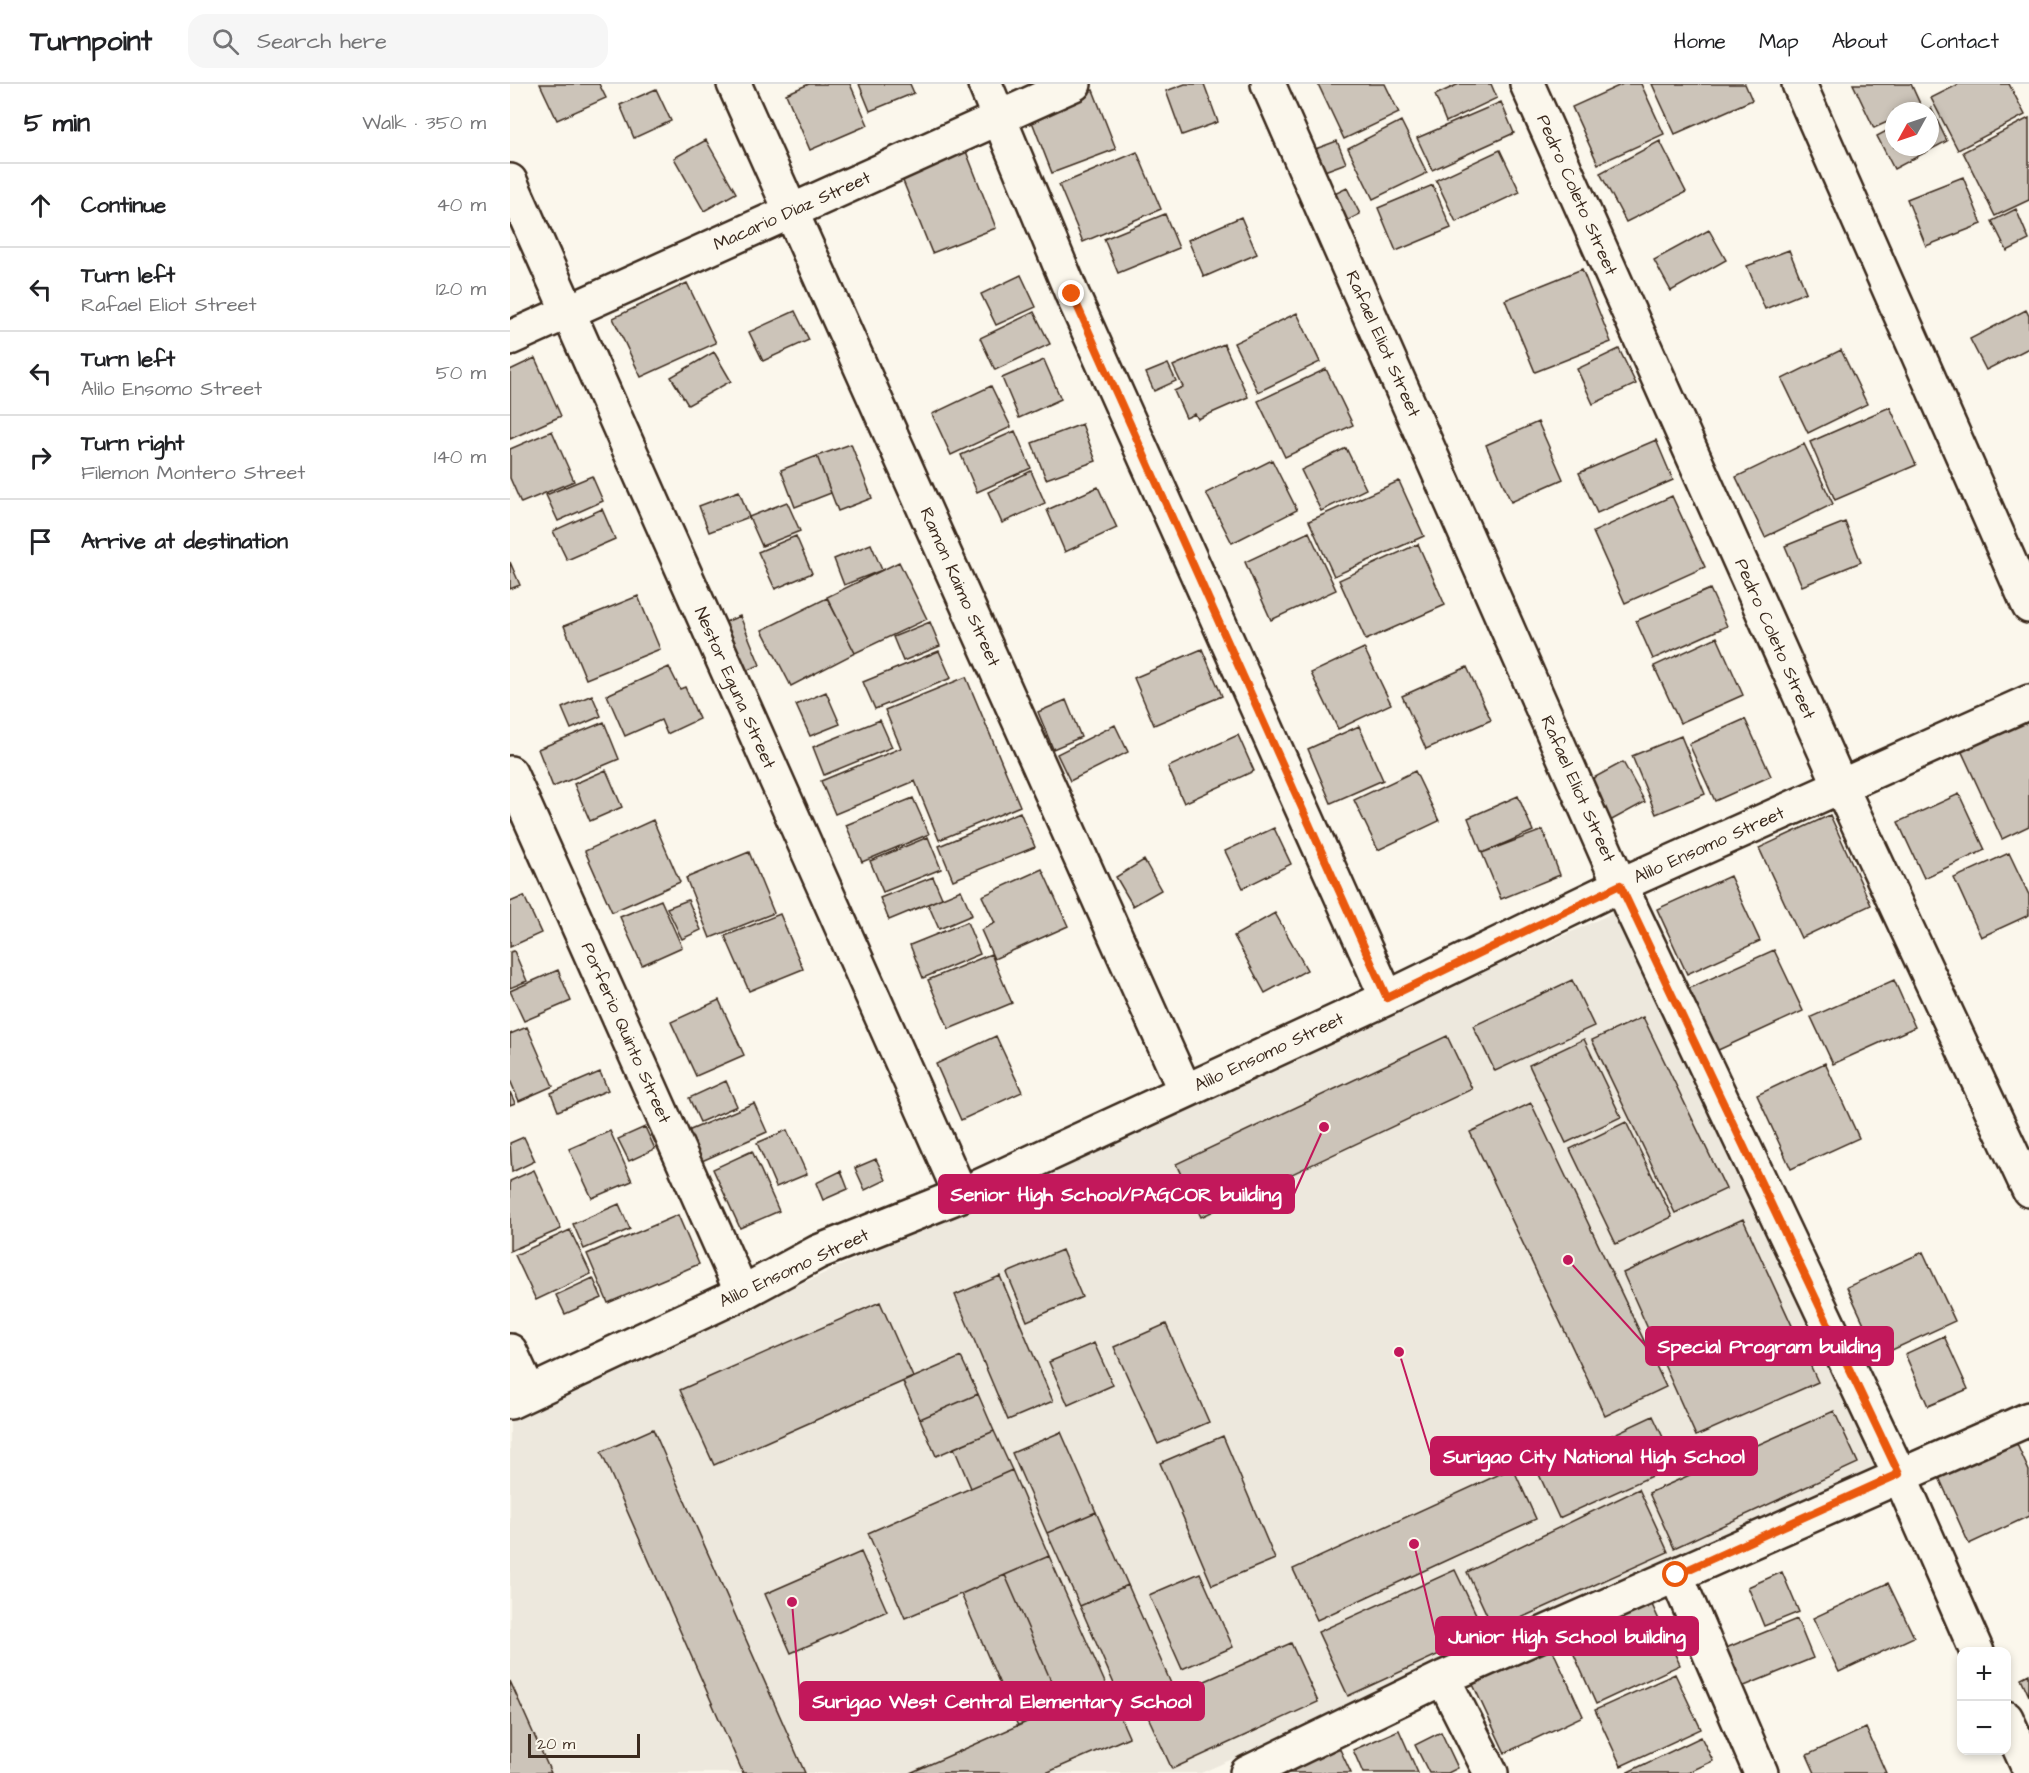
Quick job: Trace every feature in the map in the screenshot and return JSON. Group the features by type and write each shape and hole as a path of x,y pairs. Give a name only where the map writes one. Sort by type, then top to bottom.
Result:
{"street":[{"name":"Ramon Kaimo Street","path":"734,84 1185,1091"},
{"path":"985,84 1072,294 1387,998"},
{"name":"Macario Diaz Street","path":"510,338 1074,84"},
{"name":"Rafael Eliot Street","path":"1268,84 1620,885 1899,1474 1975,1647"},
{"name":"Pedro Coleto Street","path":"1527,84 1840,785 2029,1190"},
{"path":"1799,84 2029,606"},
{"name":"Nestor Eguna Street","path":"510,181 961,1196"},
{"name":"Alilo Ensomo Street","path":"519,1397 742,1293 818,1252 961,1196 1387,998 1620,885 2029,702"},
{"name":"Porferio Quinto Street","path":"510,773 742,1293"},
{"path":"510,1351 519,1397"},
{"path":"1247,1773 1443,1678 1899,1474 2029,1419"},
{"path":"1676,1575 1761,1773"},
{"path":"1443,1678 1491,1773"},
{"path":"2011,1727 2029,1769"}],"shaded area":[{"path":"1619,910 1886,1467 1201,1773 510,1773 510,1417"}],"building":[{"path":"540,84 599,84 606,98 557,120"},
{"path":"809,84 850,84 868,125 810,150 786,94"},
{"path":"859,84 910,84 914,93 870,111"},
{"path":"1185,84 1204,84 1218,122 1182,135 1166,91"},
{"path":"1318,84 1385,84 1399,113 1344,139"},
{"path":"1459,84 1491,84 1497,98 1446,122 1435,95"},
{"path":"1623,84 1641,84 1664,134 1598,164 1572,107"},
{"path":"1652,84 1745,84 1752,100 1675,134"},
{"path":"1853,84 1911,84 1919,102 1885,102 1885,123 1874,128"},
{"path":"1959,84 2009,84 2025,115 1958,150 1939,113 1939,102 1933,102 1931,98"},
{"path":"656,89 671,121 634,138 620,105"},
{"path":"1093,90 1116,149 1052,173 1029,114"},
{"path":"1501,102 1514,133 1432,170 1417,138"},
{"path":"2029,118 2029,200 1995,216 1963,152"},
{"path":"1401,121 1427,173 1373,199 1348,148"},
{"path":"1939,124 1947,141 1939,145"},
{"path":"1885,132 1885,152 1877,136"},
{"path":"706,140 736,193 704,211 674,158"},
{"path":"962,141 996,228 932,253 897,166"},
{"path":"1337,141 1346,163 1319,173 1310,151"},
{"path":"1660,141 1686,192 1626,222 1600,173"},
{"path":"1500,150 1520,192 1456,222 1436,180"},
{"path":"1137,152 1161,209 1083,242 1059,185"},
{"path":"1887,156 1919,156 1894,169"},
{"path":"1963,177 1982,224 1926,246 1907,199"},
{"path":"1433,185 1451,228 1396,251 1378,208"},
{"path":"1347,188 1360,214 1339,225 1326,198"},
{"path":"2016,209 2029,240 2007,251 1992,221"},
{"path":"1165,214 1179,248 1118,273 1104,239"},
{"path":"1241,217 1257,254 1204,277 1188,240"},
{"path":"1709,230 1726,260 1671,291 1654,260"},
{"path":"1789,250 1806,292 1765,309 1747,266"},
{"path":"1582,269 1611,342 1535,372 1505,300"},
{"path":"1021,275 1036,307 996,325 981,294"},
{"path":"687,283 716,343 641,377 613,318"},
{"path":"2026,310 2029,316 2029,348 1986,370 1970,339"},
{"path":"795,311 809,340 763,361 749,332"},
{"path":"1034,312 1050,344 995,370 980,338"},
{"path":"1297,313 1320,362 1258,392 1234,343"},
{"path":"1224,344 1248,397 1198,419 1195,414 1186,418 1174,391 1183,387 1173,366"},
{"path":"1619,349 1636,384 1593,404 1577,369"},
{"path":"1841,350 1867,404 1808,433 1782,379"},
{"path":"714,352 731,381 688,405 671,377"},
{"path":"535,358 561,416 510,439 510,370"},
{"path":"1044,360 1061,399 1019,418 1002,378"},
{"path":"1168,364 1176,381 1154,391 1146,373"},
{"path":"1326,369 1353,425 1285,457 1258,401"},
{"path":"991,386 1011,427 951,455 932,414"},
{"path":"1890,407 1916,465 1835,500 1810,442"},
{"path":"1538,422 1563,479 1511,502 1486,445"},
{"path":"1082,424 1096,461 1046,479 1032,443"},
{"path":"552,431 574,481 521,503 510,478 510,449"},
{"path":"1015,431 1031,468 977,492 961,455"},
{"path":"1656,440 1673,480 1597,513 1579,473"},
{"path":"851,444 872,498 838,511 817,456"},
{"path":"1804,444 1833,504 1765,537 1736,477"},
{"path":"1346,448 1366,489 1321,511 1301,470"},
{"path":"817,456 831,493 795,507 781,470"},
{"path":"1272,460 1297,510 1232,543 1206,493"},
{"path":"1031,471 1045,503 1002,523 988,492"},
{"path":"592,476 603,501 558,521 546,495"},
{"path":"1399,481 1424,536 1334,576 1309,521"},
{"path":"1098,487 1117,528 1065,552 1047,510"},
{"path":"739,491 749,517 709,532 699,506"},
{"path":"1672,496 1705,567 1625,603 1593,532"},
{"path":"787,502 800,531 762,546 749,517"},
{"path":"602,509 615,539 567,560 553,531"},
{"path":"1845,522 1861,562 1802,586 1785,546"},
{"path":"1309,532 1336,590 1271,620 1245,562"},
{"path":"796,536 812,573 775,589 758,552"},
{"path":"871,544 882,570 844,585 834,559"},
{"path":"1418,544 1445,605 1366,640 1339,580"},
{"path":"510,562 520,585 510,589"},
{"path":"899,562 927,619 855,653 827,597"},
{"path":"1710,589 1727,626 1653,659 1636,621"},
{"path":"638,596 660,649 586,679 564,626"},
{"path":"827,598 855,653 791,686 762,630"},
{"path":"740,616 760,665 738,674 718,625"},
{"path":"930,622 940,646 903,661 893,637"},
{"path":"1717,637 1743,695 1680,723 1654,666"},
{"path":"1364,648 1391,704 1338,729 1311,673"},
{"path":"1202,649 1222,696 1154,725 1134,678"},
{"path":"939,651 951,678 875,709 863,682"},
{"path":"669,667 680,689 685,687 699,719 667,734 661,720 625,736 607,695"},
{"path":"1467,667 1491,720 1426,749 1402,696"},
{"path":"966,677 1020,806 939,840 915,781 835,814 821,781 901,748 885,710"},
{"path":"826,692 840,724 810,736 796,705"},
{"path":"592,695 601,716 571,729 562,708"},
{"path":"1066,700 1081,737 1053,749 1038,712"},
{"path":"1745,719 1771,776 1715,801 1689,744"},
{"path":"2029,719 2029,826 2002,839 1961,750"},
{"path":"880,720 892,747 824,775 813,747"},
{"path":"604,722 619,759 553,787 538,749"},
{"path":"1115,725 1128,752 1070,781 1057,754"},
{"path":"1359,726 1383,780 1331,803 1308,749"},
{"path":"1238,735 1254,771 1184,803 1168,767"},
{"path":"1681,736 1705,794 1656,814 1632,756"},
{"path":"1623,762 1645,802 1610,821 1588,781"},
{"path":"606,770 622,807 590,821 574,784"},
{"path":"1415,771 1439,821 1378,850 1354,800"},
{"path":"1959,794 1985,850 1924,878 1898,822"},
{"path":"1518,796 1533,831 1482,853 1468,818"},
{"path":"913,798 929,834 862,862 846,825"},
{"path":"1020,812 1035,847 953,880 939,846"},
{"path":"1830,815 1871,905 1801,938 1759,848"},
{"path":"653,820 680,882 612,912 585,851"},
{"path":"1274,828 1291,864 1243,888 1225,851"},
{"path":"1543,830 1560,875 1501,899 1482,853"},
{"path":"928,837 941,869 883,892 870,861"},
{"path":"749,852 774,913 710,938 686,878"},
{"path":"2009,853 2029,895 2029,915 1981,937 1954,878"},
{"path":"1144,860 1161,890 1133,906 1116,877"},
{"path":"1042,869 1068,926 994,959 981,930 995,923 982,896"},
{"path":"1730,876 1760,941 1687,974 1657,909"},
{"path":"933,877 942,898 889,920 880,898"},
{"path":"961,890 972,915 939,929 928,904"},
{"path":"524,896 541,933 510,947 510,902"},
{"path":"661,900 682,947 642,965 620,917"},
{"path":"688,900 701,930 682,939 667,908"},
{"path":"1275,913 1307,970 1265,993 1234,936"},
{"path":"780,914 803,969 749,991 725,936"},
{"path":"967,922 980,954 923,978 910,945"},
{"path":"1774,950 1803,1011 1714,1052 1685,990"},
{"path":"514,951 527,981 510,988 510,952"},
{"path":"991,954 1012,1003 949,1029 928,980"},
{"path":"558,970 571,1001 524,1021 510,991"},
{"path":"1572,980 1594,1026 1495,1071 1473,1026"},
{"path":"1894,980 1915,1027 1833,1064 1811,1017"},
{"path":"719,1000 744,1055 696,1076 671,1022"},
{"path":"1643,1017 1726,1189 1675,1213 1592,1040"},
{"path":"527,1027 553,1086 519,1101 510,1080 510,1034"},
{"path":"996,1036 1022,1092 961,1120 936,1064"},
{"path":"1447,1036 1472,1089 1201,1217 1176,1164"},
{"path":"1584,1039 1621,1117 1566,1143 1529,1065"},
{"path":"1825,1063 1859,1138 1791,1169 1757,1095"},
{"path":"600,1072 608,1090 558,1111 551,1093"},
{"path":"726,1081 737,1106 700,1122 689,1098"},
{"path":"510,1092 515,1103 510,1105"},
{"path":"754,1103 767,1132 702,1161 688,1131"},
{"path":"1531,1103 1666,1387 1605,1416 1470,1132"},
{"path":"1626,1122 1672,1217 1616,1244 1570,1149"},
{"path":"645,1127 655,1149 629,1161 618,1139"},
{"path":"787,1130 807,1174 776,1187 757,1143"},
{"path":"610,1131 632,1181 592,1198 569,1149"},
{"path":"524,1137 535,1161 512,1172 510,1143"},
{"path":"752,1151 779,1211 740,1228 713,1169"},
{"path":"876,1159 886,1180 865,1190 855,1168"},
{"path":"534,1170 561,1229 510,1251 510,1181"},
{"path":"841,1171 848,1189 823,1200 816,1183"},
{"path":"619,1204 630,1229 584,1249 573,1224"},
{"path":"678,1215 699,1264 608,1303 587,1254"},
{"path":"1743,1219 1818,1382 1696,1436 1623,1273"},
{"path":"570,1230 591,1274 536,1300 515,1255"},
{"path":"1062,1250 1082,1297 1027,1321 1007,1273"},
{"path":"1923,1252 1955,1321 1879,1356 1847,1287"},
{"path":"1000,1276 1053,1401 1008,1420 955,1295"},
{"path":"593,1278 602,1298 565,1314 556,1295"},
{"path":"880,1302 913,1377 714,1465 680,1390"},
{"path":"1166,1324 1209,1422 1158,1444 1114,1347"},
{"path":"1944,1336 1968,1389 1928,1406 1905,1354"},
{"path":"1094,1343 1113,1385 1068,1405 1049,1362"},
{"path":"961,1357 978,1394 920,1419 903,1382"},
{"path":"978,1394 994,1431 936,1456 920,1419"},
{"path":"1834,1411 1858,1463 1674,1548 1649,1493"},
{"path":"1653,1416 1676,1465 1559,1518 1537,1470"},
{"path":"653,1429 805,1773 743,1773 601,1452"},
{"path":"994,1431 1012,1470 971,1488 954,1448"},
{"path":"1061,1432 1096,1512 1047,1533 1012,1453"},
{"path":"1223,1436 1275,1559 1212,1585 1160,1463"},
{"path":"2015,1440 2029,1471 2029,1516 1969,1544 1938,1475"},
{"path":"1513,1468 1536,1519 1317,1620 1293,1569"},
{"path":"1012,1470 1049,1556 905,1618 868,1533"},
{"path":"1639,1489 1668,1552 1494,1630 1467,1572"},
{"path":"1096,1512 1128,1585 1080,1606 1047,1533"},
{"path":"861,1552 887,1611 791,1653 765,1594"},
{"path":"1049,1556 1129,1737 1046,1773 910,1773 1062,1706 1005,1575"},
{"path":"1455,1570 1485,1633 1348,1696 1318,1632"},
{"path":"1782,1572 1799,1612 1764,1626 1748,1587"},
{"path":"1200,1573 1233,1647 1182,1669 1149,1595"},
{"path":"1005,1575 1062,1706 1018,1726 961,1594"},
{"path":"1888,1583 1914,1637 1839,1672 1813,1618"},
{"path":"1128,1585 1176,1695 1128,1716 1080,1606"},
{"path":"1647,1594 1680,1665 1596,1704 1564,1632"},
{"path":"1797,1619 1813,1658 1737,1689 1721,1650"},
{"path":"1549,1642 1583,1716 1505,1753 1470,1678"},
{"path":"1291,1643 1318,1702 1172,1769 1144,1708"},
{"path":"1675,1674 1701,1729 1621,1766 1595,1710"},
{"path":"2029,1674 2029,1696 2021,1678"},
{"path":"510,1681 551,1773 510,1773"},
{"path":"1866,1728 1886,1773 1815,1773 1807,1755"},
{"path":"1399,1730 1418,1773 1363,1773 1353,1750"},
{"path":"1441,1732 1458,1768 1448,1773 1429,1773 1415,1745"},
{"path":"1701,1737 1713,1761 1687,1773 1626,1773"},
{"path":"1337,1743 1351,1773 1272,1773"}],"place":[{"name":"Senior High School/PAGCOR building","path":"1324,1127"},
{"name":"Special Program building","path":"1568,1260"},
{"name":"Surigao City National High School","path":"1399,1352"},
{"name":"Junior High School building","path":"1414,1544"},
{"name":"Surigao West Central Elementary School","path":"792,1602"}],"route":[{"path":"1072,294 1387,998 1620,885 1899,1474 1676,1575"}]}
